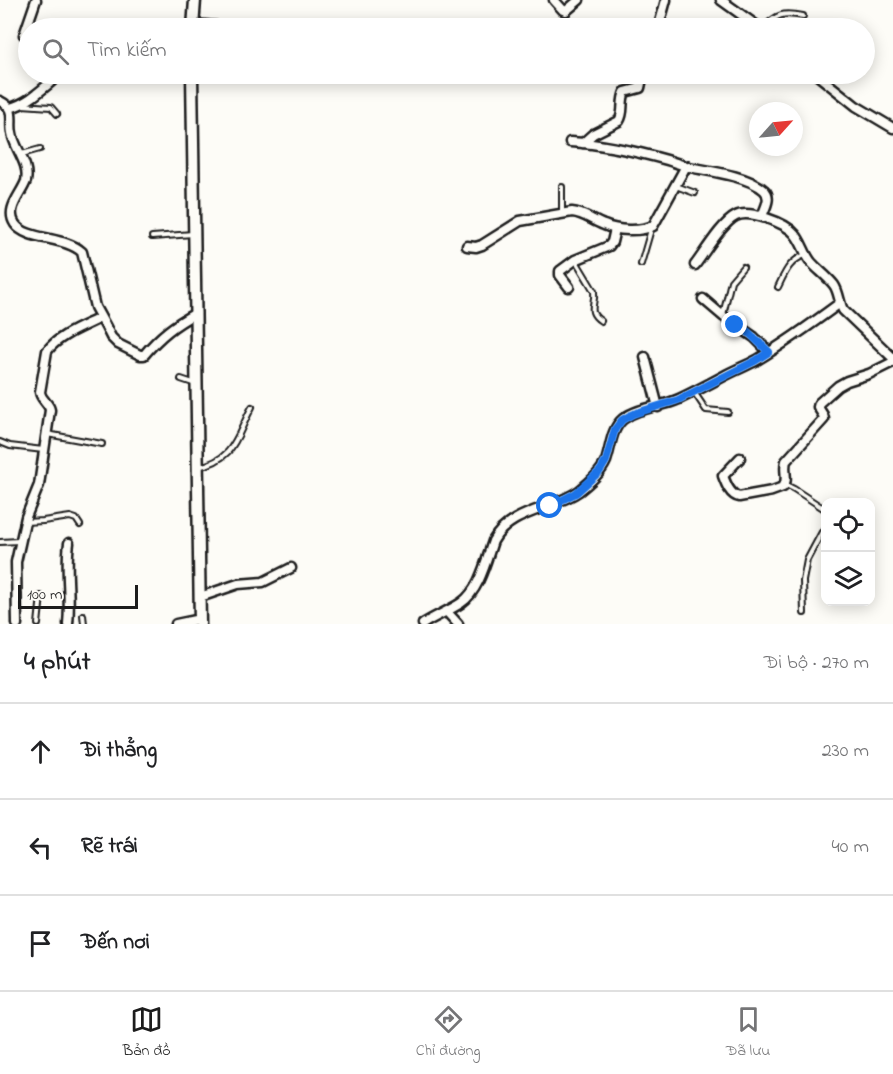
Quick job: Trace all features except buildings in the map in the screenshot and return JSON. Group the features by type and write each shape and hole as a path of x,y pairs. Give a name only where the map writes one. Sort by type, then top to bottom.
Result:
{"street":[{"path":"30,18 36,0"},
{"path":"194,18 195,0"},
{"path":"554,0 563,10 579,0"},
{"path":"661,18 666,0"},
{"path":"721,0 747,18"},
{"path":"10,108 30,100 49,84"},
{"path":"176,624 200,622 192,84"},
{"path":"583,143 593,134 619,121 623,95 625,92 640,88 641,84"},
{"path":"828,84 856,106 893,128"},
{"path":"0,101 10,108 12,137 21,155 26,178 12,208 14,222 19,228 32,235 54,239 82,252 95,307 111,337 118,344 140,356 144,355 163,334 196,313"},
{"path":"570,142 622,149 746,180 764,189 767,194 768,199 762,216"},
{"path":"467,246 482,245 520,221 562,214 579,213 606,227 615,229 645,229 652,226 686,166"},
{"path":"695,265 732,218 738,214 748,213 762,216 789,229 795,235 813,265 834,285 843,310 893,360 869,374 838,386 819,403 818,407 824,420 786,462 786,482 781,488 734,496 723,476 740,458"},
{"path":"569,287 560,275 560,271 575,260 609,246 615,229"},
{"path":"704,298 723,316 747,331 769,352"},
{"path":"423,624 447,612 470,596 497,533 524,515 576,493 600,471 606,461 615,429 622,420 633,414 678,400 755,361 840,303"},
{"path":"17,624 15,569 24,522 39,485 46,434 49,406 40,392 47,351 64,336 100,318"},
{"path":"645,357 658,406"},
{"path":"68,624 70,602 67,557 69,543"},
{"path":"200,597 238,585 263,582 291,568"},
{"path":"447,612 458,624"}],"lane":[{"path":"774,18 785,14 803,16"},
{"path":"21,105 51,107 57,114"},
{"path":"21,155 40,149"},
{"path":"675,186 695,193"},
{"path":"562,187 562,214"},
{"path":"641,264 652,226"},
{"path":"152,237 194,234"},
{"path":"778,287 788,267 796,259 806,255"},
{"path":"575,260 594,291 592,313 601,321"},
{"path":"723,316 731,281 743,267"},
{"path":"181,379 197,384"},
{"path":"693,392 706,410 728,412"},
{"path":"198,468 226,456 236,441 252,407"},
{"path":"46,434 102,444"},
{"path":"0,442 10,446 44,450"},
{"path":"785,485 821,507"},
{"path":"24,522 70,517 76,519 80,525"},
{"path":"804,613 803,581 807,560 821,534"},
{"path":"0,542 20,540"},
{"path":"38,624 41,596"},
{"path":"83,615 84,624"}],"route":[{"path":"550,506 576,493 600,471 606,461 615,429 622,420 633,414 678,400 769,352 747,331 735,325"}]}
